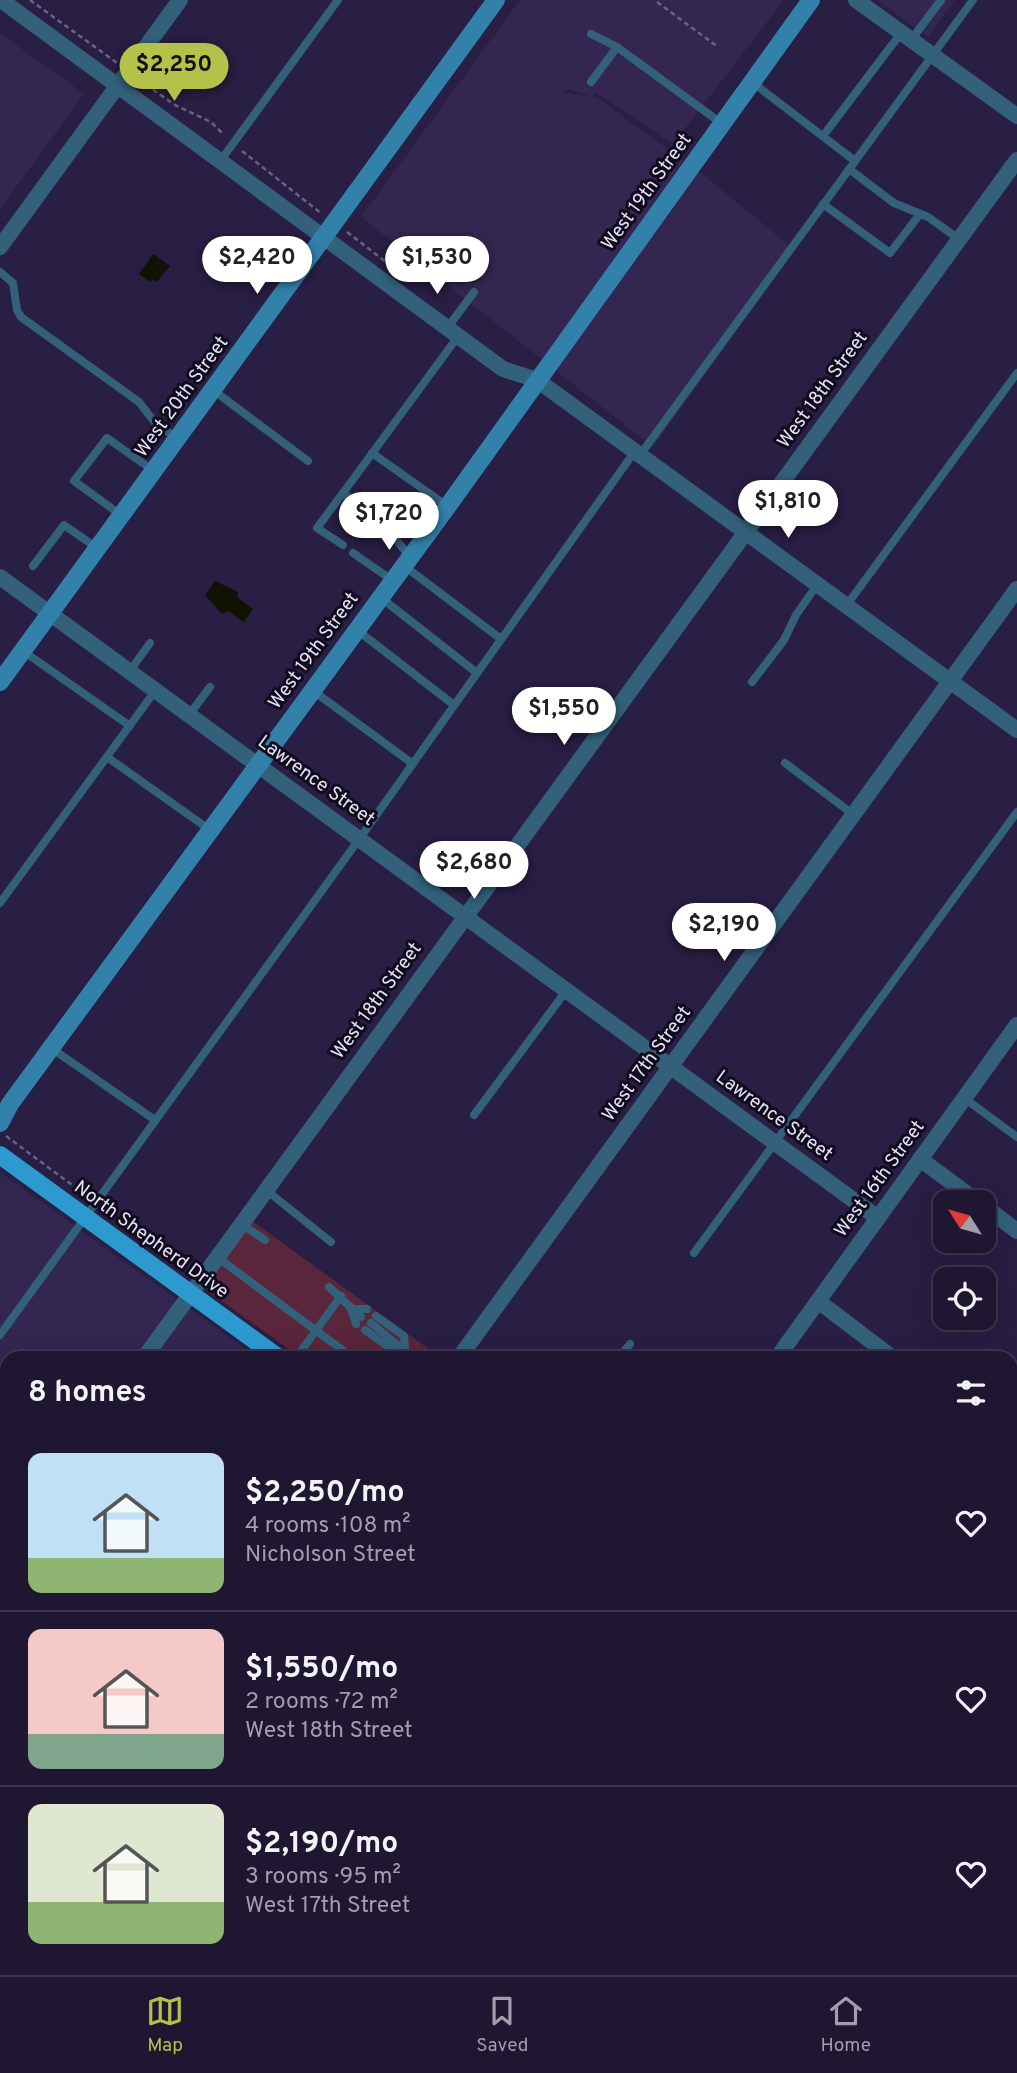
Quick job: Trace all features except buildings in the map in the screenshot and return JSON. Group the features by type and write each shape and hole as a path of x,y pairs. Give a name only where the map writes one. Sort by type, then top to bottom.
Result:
{"main road":[{"name":"North Shepherd Drive","path":"0,1155 190,1294 257,1351"}],"street":[{"path":"0,247 180,0"},
{"name":"West 20th Street","path":"0,682 496,0"},
{"name":"West 19th Street","path":"0,1124 5,1102 51,1048 210,831 811,0"},
{"path":"856,0 1017,116"},
{"path":"11,3 118,86 503,369 537,380 1017,730"},
{"name":"West 18th Street","path":"149,1351 1017,160"},
{"name":"Lawrence Street","path":"0,578 878,1218"},
{"name":"West 17th Street","path":"464,1351 1017,589"},
{"name":"West 16th Street","path":"782,1351 1017,1025"},
{"path":"920,1159 962,1190"},
{"path":"996,1215 1017,1231"},
{"path":"818,1301 884,1351"}],"lane":[{"path":"221,160 338,0"},
{"path":"823,136 906,36 941,0"},
{"path":"0,1335 501,639 973,0"},
{"path":"591,34 617,47 722,123"},
{"path":"591,82 617,47"},
{"path":"752,82 855,160"},
{"path":"849,169 894,203 920,214 959,239"},
{"path":"823,204 890,253 920,214"},
{"path":"0,272 13,283 17,310 21,317 139,402 156,424 177,438"},
{"path":"343,545 317,528 372,453 453,331 474,292"},
{"path":"846,606 1017,373"},
{"path":"213,390 308,461"},
{"path":"121,515 74,481 107,438 154,471"},
{"path":"372,453 447,506"},
{"path":"343,493 380,519 401,567"},
{"path":"33,566 64,525 97,548"},
{"path":"354,553 401,567 501,639"},
{"path":"752,682 785,640 796,615 817,585"},
{"path":"380,597 477,673"},
{"path":"356,630 454,705"},
{"path":"129,672 150,643"},
{"path":"23,651 130,726"},
{"path":"189,715 210,687"},
{"path":"312,690 413,764"},
{"path":"0,904 155,691"},
{"path":"107,757 210,831"},
{"path":"785,763 854,815"},
{"path":"694,1253 1017,812"},
{"path":"474,1115 566,991"},
{"path":"51,1048 155,1120"},
{"path":"964,1098 1017,1137"},
{"path":"266,1190 331,1242"},
{"path":"241,1224 265,1241"},
{"path":"217,1257 343,1351"},
{"path":"329,1287 361,1317 351,1310"},
{"path":"301,1351 341,1296"},
{"path":"370,1323 404,1336 405,1349 393,1350 370,1323"},
{"path":"625,1351 630,1344"}],"path":[{"path":"30,0 122,68"},
{"path":"657,2 718,47"},
{"path":"135,77 175,105 211,122 229,141"},
{"path":"239,149 322,213"}],"shaded area":[{"path":"520,0 784,0 673,144 596,93 592,97 598,98 706,177 795,250 653,447 361,217","holes":["569,89 592,97 562,92"]},
{"path":"877,0 955,0 928,37"},
{"path":"0,33 84,94 0,209"},
{"path":"153,254 170,266 157,282 153,279 150,282 139,274"},
{"path":"215,581 238,592 238,598 253,609 244,622 228,611 222,614 205,595"},
{"path":"0,1172 248,1351 0,1351"},
{"path":"251,1220 431,1351 291,1351 202,1287"}]}
